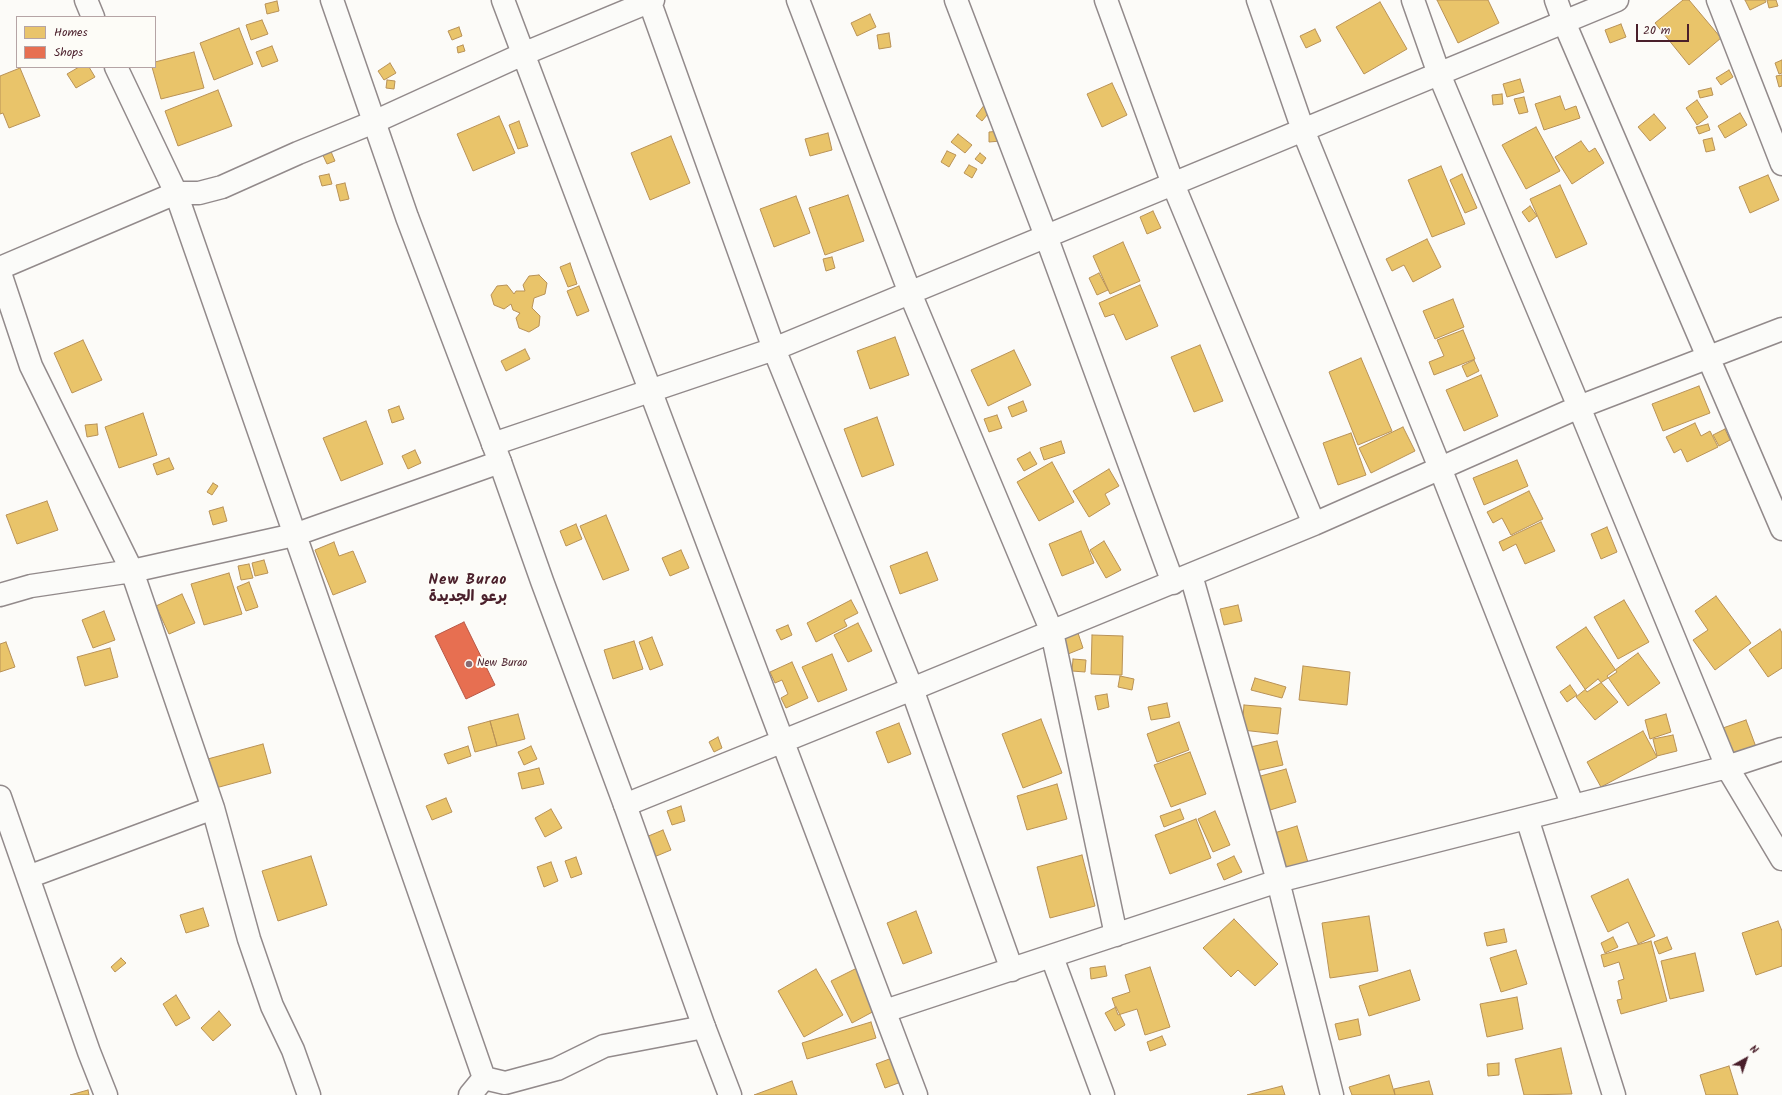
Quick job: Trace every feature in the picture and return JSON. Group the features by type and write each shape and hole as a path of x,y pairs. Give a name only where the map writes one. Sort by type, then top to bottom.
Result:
{"main road":[{"path":"86,0 93,16"},
{"path":"332,0 407,217 496,453 730,1095"},
{"path":"503,0 649,391 916,1095"},
{"path":"0,268 176,194 199,193 222,187 298,153 374,122 523,54 651,0 774,349 912,689 1012,970"},
{"path":"798,0 910,292 1052,632 1116,935"},
{"path":"956,0 1046,236 1182,579 1278,881 1332,1095"},
{"path":"1106,0 1173,184 1314,524"},
{"path":"1258,0 1303,130 1440,468 1573,806"},
{"path":"1413,0 1439,74 1579,407 1727,767 1782,860"},
{"path":"1556,0 1564,22 1782,529"},
{"path":"0,595 31,586 132,570 294,535 649,391 774,349 1617,0"},
{"path":"1718,0 1782,164"},
{"path":"116,68 176,194 484,1078 505,1089 557,1069 604,1046 704,1027"},
{"path":"0,273 31,366 132,570 213,808 249,939 272,1006 293,1050 309,1095"},
{"path":"625,804 1182,579 1314,524 1579,407 1782,329"},
{"path":"885,1011 1278,881 1727,767 1782,749"},
{"path":"0,797 89,1052 106,1095"},
{"path":"28,877 213,808"},
{"path":"1527,818 1614,1095"},
{"path":"1052,957 1103,1095"},
{"path":"470,1095 484,1078"}],"building: Homes":[{"path":"1437,0 1488,0 1499,23 1458,43"},
{"path":"1683,0 1689,0 1721,38 1689,65 1655,23"},
{"path":"1745,0 1765,0 1766,2 1750,10"},
{"path":"1767,0 1776,0 1778,6 1769,8"},
{"path":"277,1 279,11 267,14 265,4"},
{"path":"1380,2 1407,49 1364,74 1336,27"},
{"path":"870,14 876,27 857,36 851,23"},
{"path":"262,20 268,34 251,40 246,25"},
{"path":"1621,24 1626,37 1610,43 1605,30"},
{"path":"459,27 462,36 452,40 448,31"},
{"path":"239,28 253,64 214,80 200,43"},
{"path":"1315,29 1321,41 1306,48 1300,36"},
{"path":"889,33 891,47 879,49 877,35"},
{"path":"463,45 465,51 458,53 457,47"},
{"path":"272,46 278,61 262,67 256,52"},
{"path":"194,52 204,88 161,99 152,68 156,68 156,62"},
{"path":"1782,60 1782,73 1779,74 1775,63"},
{"path":"390,63 396,73 384,80 378,71"},
{"path":"20,68 40,116 9,128 3,113 0,114 0,76"},
{"path":"77,68 90,68 95,77 76,88 67,74"},
{"path":"1729,70 1733,77 1721,85 1716,78"},
{"path":"1782,75 1782,86 1779,87 1776,76"},
{"path":"1520,79 1524,92 1507,97 1503,84"},
{"path":"387,80 395,81 394,89 386,88"},
{"path":"1112,83 1127,115 1102,127 1087,94"},
{"path":"1711,88 1713,95 1700,98 1698,91"},
{"path":"218,90 232,126 178,146 165,111"},
{"path":"1502,94 1503,104 1493,105 1492,95"},
{"path":"1560,96 1565,110 1576,106 1580,118 1544,130 1535,104"},
{"path":"1524,97 1528,112 1519,114 1514,99"},
{"path":"1697,100 1708,117 1697,125 1686,108"},
{"path":"985,104 992,109 982,121 976,116"},
{"path":"1740,113 1747,125 1725,138 1718,126"},
{"path":"1654,114 1666,128 1650,141 1638,127"},
{"path":"499,116 515,153 473,171 457,134"},
{"path":"519,121 528,146 518,149 509,125"},
{"path":"1708,124 1710,130 1699,134 1696,127"},
{"path":"1536,127 1560,171 1526,189 1502,145"},
{"path":"1001,131 1001,141 989,142 989,132"},
{"path":"828,133 832,150 810,156 805,139"},
{"path":"958,134 972,145 965,153 951,142"},
{"path":"671,136 690,183 650,200 631,153"},
{"path":"1712,138 1715,150 1706,152 1703,140"},
{"path":"1581,141 1589,152 1595,148 1604,163 1572,184 1555,157"},
{"path":"329,147 335,161 327,164 321,151"},
{"path":"947,151 956,155 949,167 941,162"},
{"path":"980,153 986,158 982,164 975,159"},
{"path":"969,165 977,169 972,178 964,173"},
{"path":"1441,166 1465,224 1432,237 1408,180"},
{"path":"329,174 332,184 322,186 319,176"},
{"path":"1462,174 1477,208 1465,213 1450,180"},
{"path":"1768,175 1779,200 1750,213 1739,187"},
{"path":"345,183 349,199 340,201 336,185"},
{"path":"1560,185 1587,244 1556,258 1530,199"},
{"path":"848,195 864,241 825,255 809,208"},
{"path":"796,196 810,233 774,247 760,209"},
{"path":"1530,206 1537,216 1529,222 1522,212"},
{"path":"1153,211 1161,228 1147,234 1140,217"},
{"path":"1427,239 1441,267 1413,282 1404,265 1392,271 1386,259"},
{"path":"1123,242 1140,281 1110,294 1093,256"},
{"path":"832,257 835,268 826,271 823,259"},
{"path":"570,263 577,284 568,287 560,267"},
{"path":"1099,273 1108,290 1097,295 1089,278"},
{"path":"539,275 547,283 545,294 534,298 532,308 540,316 539,326 529,332 519,328 516,318 520,313 513,310 511,304 504,309 494,305 491,295 497,286 507,285 514,294 516,291 525,291 523,285 529,276"},
{"path":"1140,285 1158,326 1126,340 1114,314 1105,317 1099,303"},
{"path":"579,286 589,311 577,316 567,291"},
{"path":"1453,299 1464,327 1435,339 1423,311"},
{"path":"1463,330 1475,359 1434,375 1429,362 1444,356 1437,340"},
{"path":"895,337 909,375 870,389 857,351"},
{"path":"83,340 102,380 72,393 54,353"},
{"path":"1200,345 1223,401 1194,412 1171,357"},
{"path":"525,349 530,359 506,371 501,361"},
{"path":"1014,350 1031,385 988,406 971,370"},
{"path":"1361,358 1392,431 1358,445 1329,372"},
{"path":"1474,360 1479,371 1467,377 1462,366"},
{"path":"1481,375 1498,416 1464,431 1446,390"},
{"path":"1699,386 1710,413 1663,431 1652,404"},
{"path":"1023,401 1027,411 1012,417 1008,407"},
{"path":"399,406 404,419 392,423 388,410"},
{"path":"143,413 157,455 119,468 105,427"},
{"path":"997,415 1002,428 989,432 984,419"},
{"path":"877,417 894,465 862,477 844,429"},
{"path":"366,421 383,464 341,481 323,438"},
{"path":"1695,423 1701,436 1710,431 1718,447 1687,462 1681,449 1674,453 1666,437"},
{"path":"97,424 98,435 87,437 85,425"},
{"path":"1403,427 1415,451 1371,473 1359,448"},
{"path":"1725,429 1730,440 1719,446 1713,435"},
{"path":"1351,433 1366,475 1338,485 1323,443"},
{"path":"1061,441 1065,453 1044,460 1040,448"},
{"path":"415,450 421,463 408,469 402,456"},
{"path":"1030,452 1037,464 1024,471 1017,459"},
{"path":"169,458 174,469 157,475 153,464"},
{"path":"1517,460 1528,486 1484,505 1473,478"},
{"path":"1052,462 1074,502 1039,521 1017,482"},
{"path":"1109,469 1119,486 1105,494 1110,504 1089,517 1073,491"},
{"path":"213,483 218,486 212,495 207,492"},
{"path":"1529,491 1543,519 1511,535 1502,518 1493,523 1487,512"},
{"path":"47,501 58,530 17,544 6,515"},
{"path":"223,507 227,521 213,525 209,511"},
{"path":"606,515 629,570 603,580 580,526"},
{"path":"1541,522 1555,551 1525,564 1516,544 1503,551 1499,542"},
{"path":"576,524 582,539 566,546 560,531"},
{"path":"1607,527 1617,552 1601,559 1591,534"},
{"path":"1081,531 1094,563 1062,576 1049,544"},
{"path":"1104,541 1121,570 1106,578 1090,550"},
{"path":"334,542 339,556 353,551 366,582 333,595 315,550"},
{"path":"681,550 689,568 670,576 662,558"},
{"path":"927,552 938,580 900,594 890,566"},
{"path":"264,560 268,573 255,576 252,563"},
{"path":"249,564 253,578 241,580 238,566"},
{"path":"229,573 242,614 204,625 191,584"},
{"path":"249,582 258,607 246,611 237,587"},
{"path":"182,594 195,623 169,634 156,606"},
{"path":"1716,596 1751,643 1715,670 1693,640 1708,630 1695,611"},
{"path":"851,600 858,613 844,620 847,626 816,642 807,623"},
{"path":"1624,600 1649,642 1618,659 1594,617"},
{"path":"1238,605 1242,621 1224,625 1220,609"},
{"path":"104,611 115,640 93,648 82,620"},
{"path":"858,623 872,651 848,662 834,635"},
{"path":"788,625 792,635 781,640 776,630"},
{"path":"1586,627 1617,672 1587,692 1556,647"},
{"path":"1780,629 1782,633 1782,668 1768,677 1749,650"},
{"path":"1077,630 1083,648 1068,654 1061,635"},
{"path":"1092,635 1123,636 1122,675 1091,674"},
{"path":"652,637 663,665 650,670 639,642"},
{"path":"634,641 643,669 613,679 604,650"},
{"path":"6,642 15,667 0,672 0,644"},
{"path":"110,648 118,677 85,686 77,657"},
{"path":"1638,653 1660,683 1628,706 1607,676"},
{"path":"832,654 847,690 818,702 802,667"},
{"path":"1073,659 1086,660 1085,672 1072,671"},
{"path":"792,662 808,698 786,708 781,698 788,694 782,680 775,683 770,672"},
{"path":"1303,666 1350,672 1347,705 1299,700"},
{"path":"1120,676 1134,679 1132,690 1118,687"},
{"path":"1255,678 1286,687 1282,698 1251,690"},
{"path":"1598,679 1618,702 1595,720 1576,697"},
{"path":"1570,685 1577,695 1567,702 1560,692"},
{"path":"1107,694 1109,707 1098,710 1095,696"},
{"path":"1167,703 1170,717 1151,720 1148,707"},
{"path":"1244,705 1281,708 1278,734 1242,730"},
{"path":"518,714 525,739 497,746 490,721"},
{"path":"1666,714 1671,732 1650,739 1645,720"},
{"path":"1041,719 1062,773 1023,788 1002,734"},
{"path":"1746,720 1756,747 1730,756 1720,729"},
{"path":"490,721 497,746 475,752 468,727"},
{"path":"1179,722 1189,750 1157,762 1147,734"},
{"path":"899,723 911,754 888,763 876,732"},
{"path":"1643,731 1657,757 1601,787 1587,762"},
{"path":"1673,735 1677,751 1657,756 1653,739"},
{"path":"718,737 722,748 714,752 709,742"},
{"path":"1277,741 1283,765 1252,772 1246,748"},
{"path":"263,744 271,773 212,789 204,760"},
{"path":"468,746 471,756 448,764 444,754"},
{"path":"531,746 537,759 524,765 518,752"},
{"path":"1190,752 1206,794 1171,807 1154,765"},
{"path":"539,768 544,784 522,789 518,773"},
{"path":"1286,769 1296,802 1267,811 1257,777"},
{"path":"1057,784 1067,819 1027,830 1017,796"},
{"path":"446,798 452,812 432,820 426,806"},
{"path":"681,806 685,821 672,825 667,811"},
{"path":"551,809 562,828 545,837 535,818"},
{"path":"1180,809 1184,819 1164,827 1160,816"},
{"path":"1215,811 1230,845 1213,852 1198,819"},
{"path":"1196,819 1211,858 1170,874 1155,835"},
{"path":"1297,826 1310,869 1284,877 1271,834"},
{"path":"663,830 671,850 654,857 646,837"},
{"path":"1082,855 1095,906 1050,918 1037,867"},
{"path":"311,856 327,905 278,921 262,871"},
{"path":"1234,856 1242,872 1224,880 1217,864"},
{"path":"576,857 582,874 571,878 565,861"},
{"path":"551,862 558,881 544,887 537,867"},
{"path":"1628,879 1655,936 1638,944 1628,922 1608,932 1591,896"},
{"path":"203,908 209,926 186,933 180,915"},
{"path":"916,911 932,953 903,964 887,923"},
{"path":"1369,916 1378,971 1330,978 1322,923"},
{"path":"1234,919 1278,964 1255,986 1238,970 1231,977 1203,948"},
{"path":"1778,921 1782,931 1782,966 1756,975 1742,933"},
{"path":"1504,929 1507,942 1487,946 1484,933"},
{"path":"1613,937 1618,947 1605,953 1601,943"},
{"path":"1667,937 1672,949 1659,954 1654,942"},
{"path":"1651,941 1667,1001 1621,1014 1617,1000 1622,999 1618,981 1624,979 1619,962 1604,967 1601,955"},
{"path":"1516,950 1527,984 1501,992 1490,958"},
{"path":"1695,953 1704,991 1670,999 1661,961"},
{"path":"121,958 126,963 115,972 111,967"},
{"path":"1105,966 1107,976 1091,979 1090,968"},
{"path":"1150,967 1170,1027 1145,1035 1137,1009 1118,1015 1112,998 1130,992 1125,975"},
{"path":"857,968 878,1009 852,1023 831,981"},
{"path":"816,969 843,1015 804,1037 778,991"},
{"path":"1410,970 1420,1000 1369,1016 1359,986"},
{"path":"176,995 190,1018 176,1026 163,1004"},
{"path":"1517,997 1523,1029 1487,1037 1480,1004"},
{"path":"1116,1007 1125,1025 1115,1031 1105,1013"},
{"path":"219,1011 231,1025 213,1041 201,1028"},
{"path":"1358,1019 1361,1035 1339,1040 1335,1024"},
{"path":"871,1022 876,1038 807,1059 802,1043"},
{"path":"1162,1036 1166,1045 1150,1051 1147,1042"},
{"path":"1561,1048 1572,1094 1524,1095 1515,1059"},
{"path":"892,1058 901,1082 885,1088 876,1064"},
{"path":"1499,1063 1499,1075 1488,1076 1487,1064"},
{"path":"1729,1066 1738,1095 1706,1095 1700,1075"},
{"path":"1389,1075 1395,1095 1352,1095 1349,1087"},
{"path":"792,1081 797,1095 754,1095"},
{"path":"1429,1081 1433,1095 1395,1095 1394,1089"},
{"path":"1282,1086 1285,1095 1247,1095"},
{"path":"88,1090 89,1095 70,1095"}],"building: Shops":[{"path":"464,622 495,685 466,699 435,636"}],"place":[{"name":"New Burao","path":"469,664"}],"district":[{"name":"New Burao برعو الجديدة","path":"468,590"}]}
